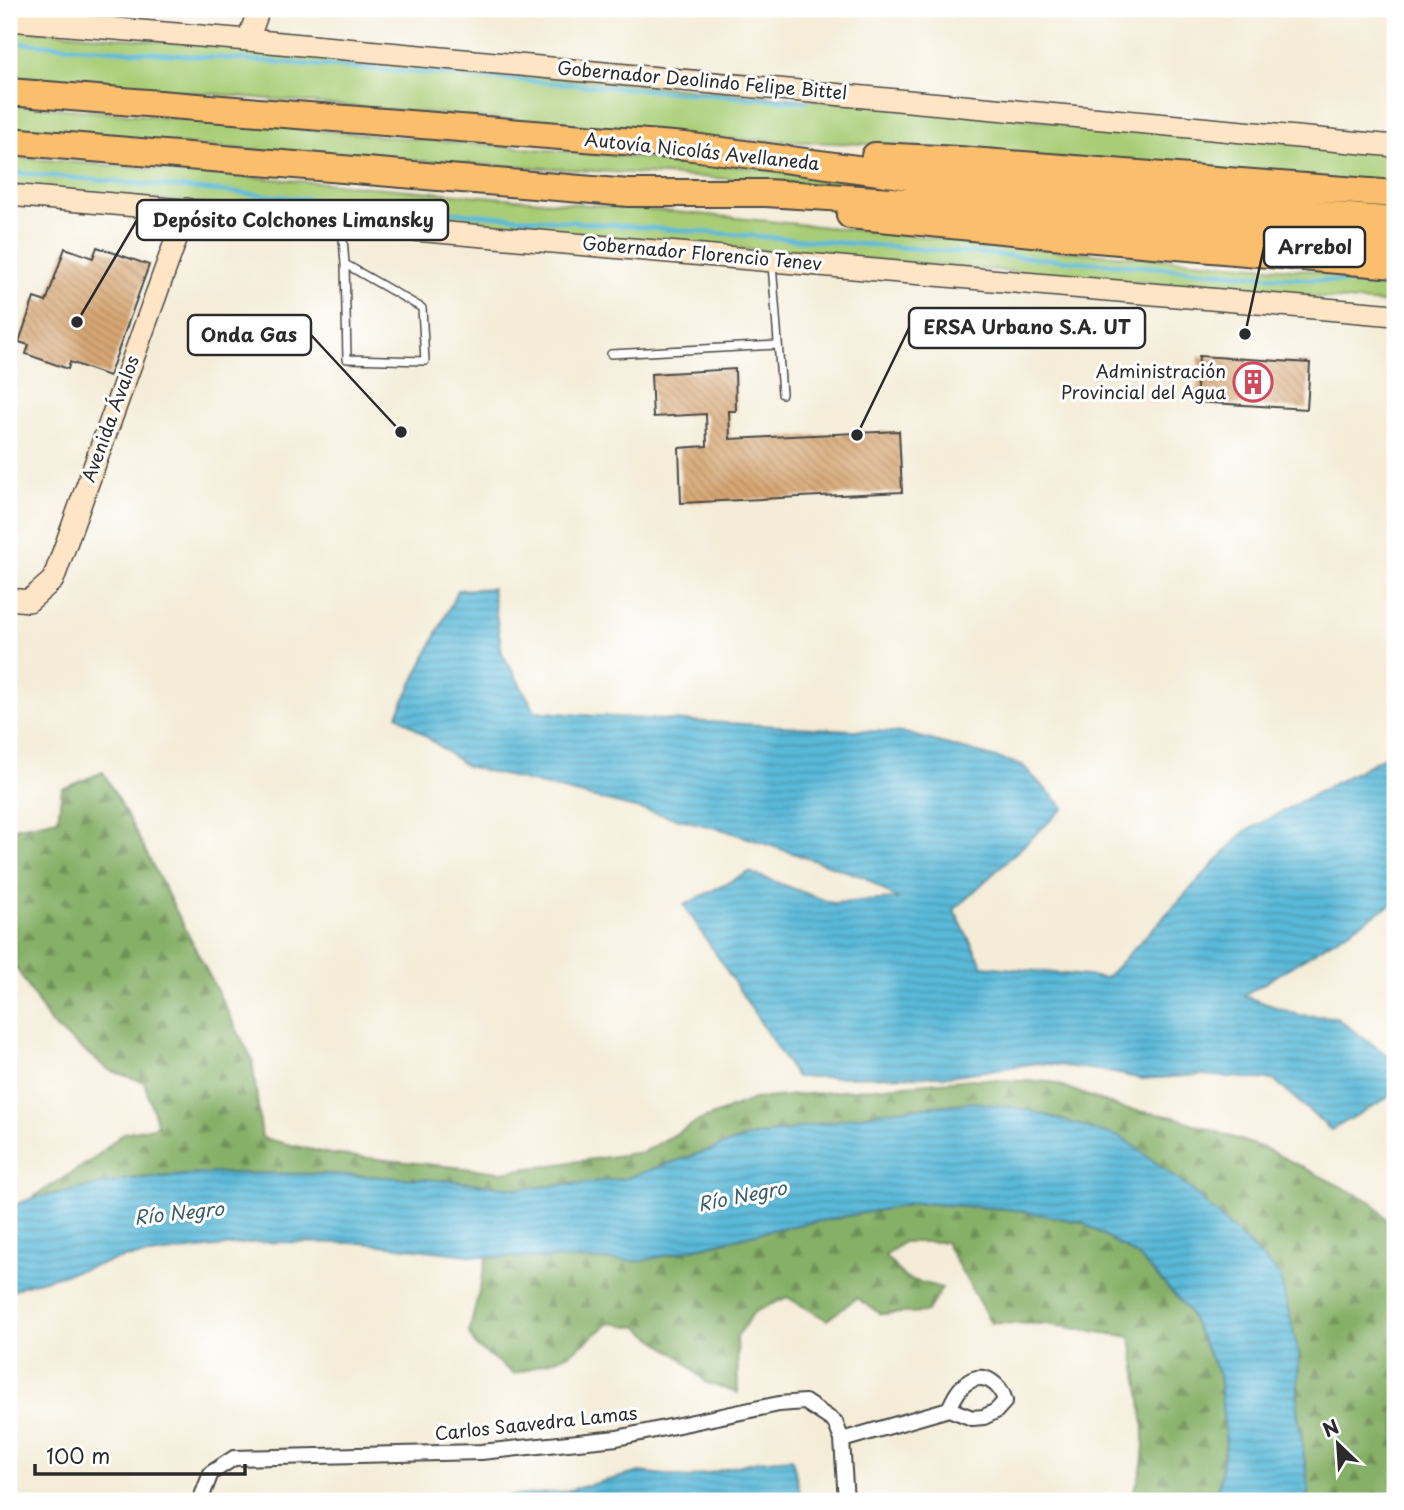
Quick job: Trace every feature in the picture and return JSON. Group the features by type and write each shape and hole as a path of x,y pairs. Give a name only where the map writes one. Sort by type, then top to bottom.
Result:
{"highway":[{"name":"Autovía Nicolás Avellaneda","path":"9,92 685,146 954,182 1395,221"},
{"name":"Autovía Nicolás Avellaneda","path":"9,141 629,193 766,192 1395,241"},
{"path":"685,146 959,160 1395,194"},
{"path":"629,193 1073,237 1395,265"}],"street":[{"path":"248,40 260,9"},
{"name":"Gobernador Deolindo Felipe Bittel","path":"9,20 1395,146"},
{"name":"Gobernador Florencio Tenev","path":"9,195 1395,314"},
{"name":"Avenida Ávalos","path":"9,599 29,601 53,580 187,209"},
{"name":"Carlos Saavedra Lamas","path":"201,1501 211,1473 234,1458 481,1452 617,1438 779,1404 805,1402 835,1422 842,1440"},
{"path":"846,1501 842,1440 949,1409"}],"lane":[{"path":"342,225 348,359 425,361 422,308 345,264"},
{"path":"771,260 782,394"},
{"path":"611,354 778,345"}],"green space":[{"path":"9,28 1395,152 1395,185 895,145 725,139 9,76"},
{"path":"9,104 734,166 954,192 287,153 9,130"},
{"path":"9,157 698,214 1051,250 1395,277 1395,304 9,187"},
{"path":"103,772 252,1059 262,1138 330,1154 502,1172 643,1152 701,1120 754,1099 973,1079 1051,1082 1121,1108 1174,1117 1266,1149 1372,1202 1395,1230 1395,1501 1304,1501 1309,1491 1297,1408 1299,1355 975,1102 888,1111 745,1138 623,1179 522,1189 455,1181 329,1174 217,1173 130,1179 30,1199 92,1160 124,1133 158,1126 144,1082 109,1070 52,1025 10,958 9,829 58,819 62,789"},
{"path":"918,1203 1009,1209 1082,1222 1139,1257 1186,1307 1219,1375 1226,1444 1216,1501 1128,1501 1137,1483 1144,1443 1141,1399 1131,1337 1045,1324 991,1323 945,1242 903,1242 885,1256 905,1278 942,1288 927,1312 881,1314 856,1298 827,1320 787,1297 754,1312 737,1337 738,1393 707,1383 682,1359 638,1327 610,1323 568,1355 514,1374 476,1346 469,1333 487,1257 642,1261 781,1228"}],"water":[{"path":"492,588 502,653 535,711 905,733 1022,765 1064,808 954,910 983,966 1106,978 1244,832 1395,751 1395,902 1244,996 1299,1015 1335,1017 1395,1061 1391,1096 1331,1130 1274,1080 1200,1075 1142,1079 1099,1070 1038,1063 949,1076 796,1077 684,905 749,872 832,903 897,899 864,877 724,830 466,766 397,715 458,590"},
{"name":"Río Negro","path":"975,1102 1028,1110 1123,1138 1193,1191 1280,1275 1299,1355 1297,1408 1309,1491 1304,1501 1216,1501 1226,1444 1219,1375 1186,1307 1139,1257 1082,1222 1009,1209 918,1203 781,1228 642,1261 487,1257 363,1243 258,1242 123,1258 22,1286 9,1293 9,1207 30,1199 130,1179 217,1173 329,1174 455,1181 522,1189 623,1179 745,1138 888,1111"},
{"path":"792,1458 802,1501 450,1501 562,1492 640,1472 689,1478 757,1461"}],"building":[{"path":"97,247 149,265 109,376 70,362 68,369 26,354 29,345 19,342 34,298 46,302 65,248 93,258"},
{"name":"Administración Provincial del Agua","path":"1199,356 1310,363 1307,409 1196,402"},
{"path":"735,369 736,411 729,411 730,439 899,431 902,492 681,503 679,448 707,446 706,414 653,417 651,374"}],"waterway":[{"path":"9,42 807,102"},
{"path":"9,172 485,215 1395,286"}],"place":[{"name":"Depósito Colchones Limansky","path":"77,322"},
{"name":"Arrebol","path":"1245,334"},
{"name":"Administración Provincial del Agua","path":"1253,382"},
{"name":"Onda Gas","path":"401,432"},
{"name":"ERSA Urbano S.A. UT","path":"857,435"}]}
